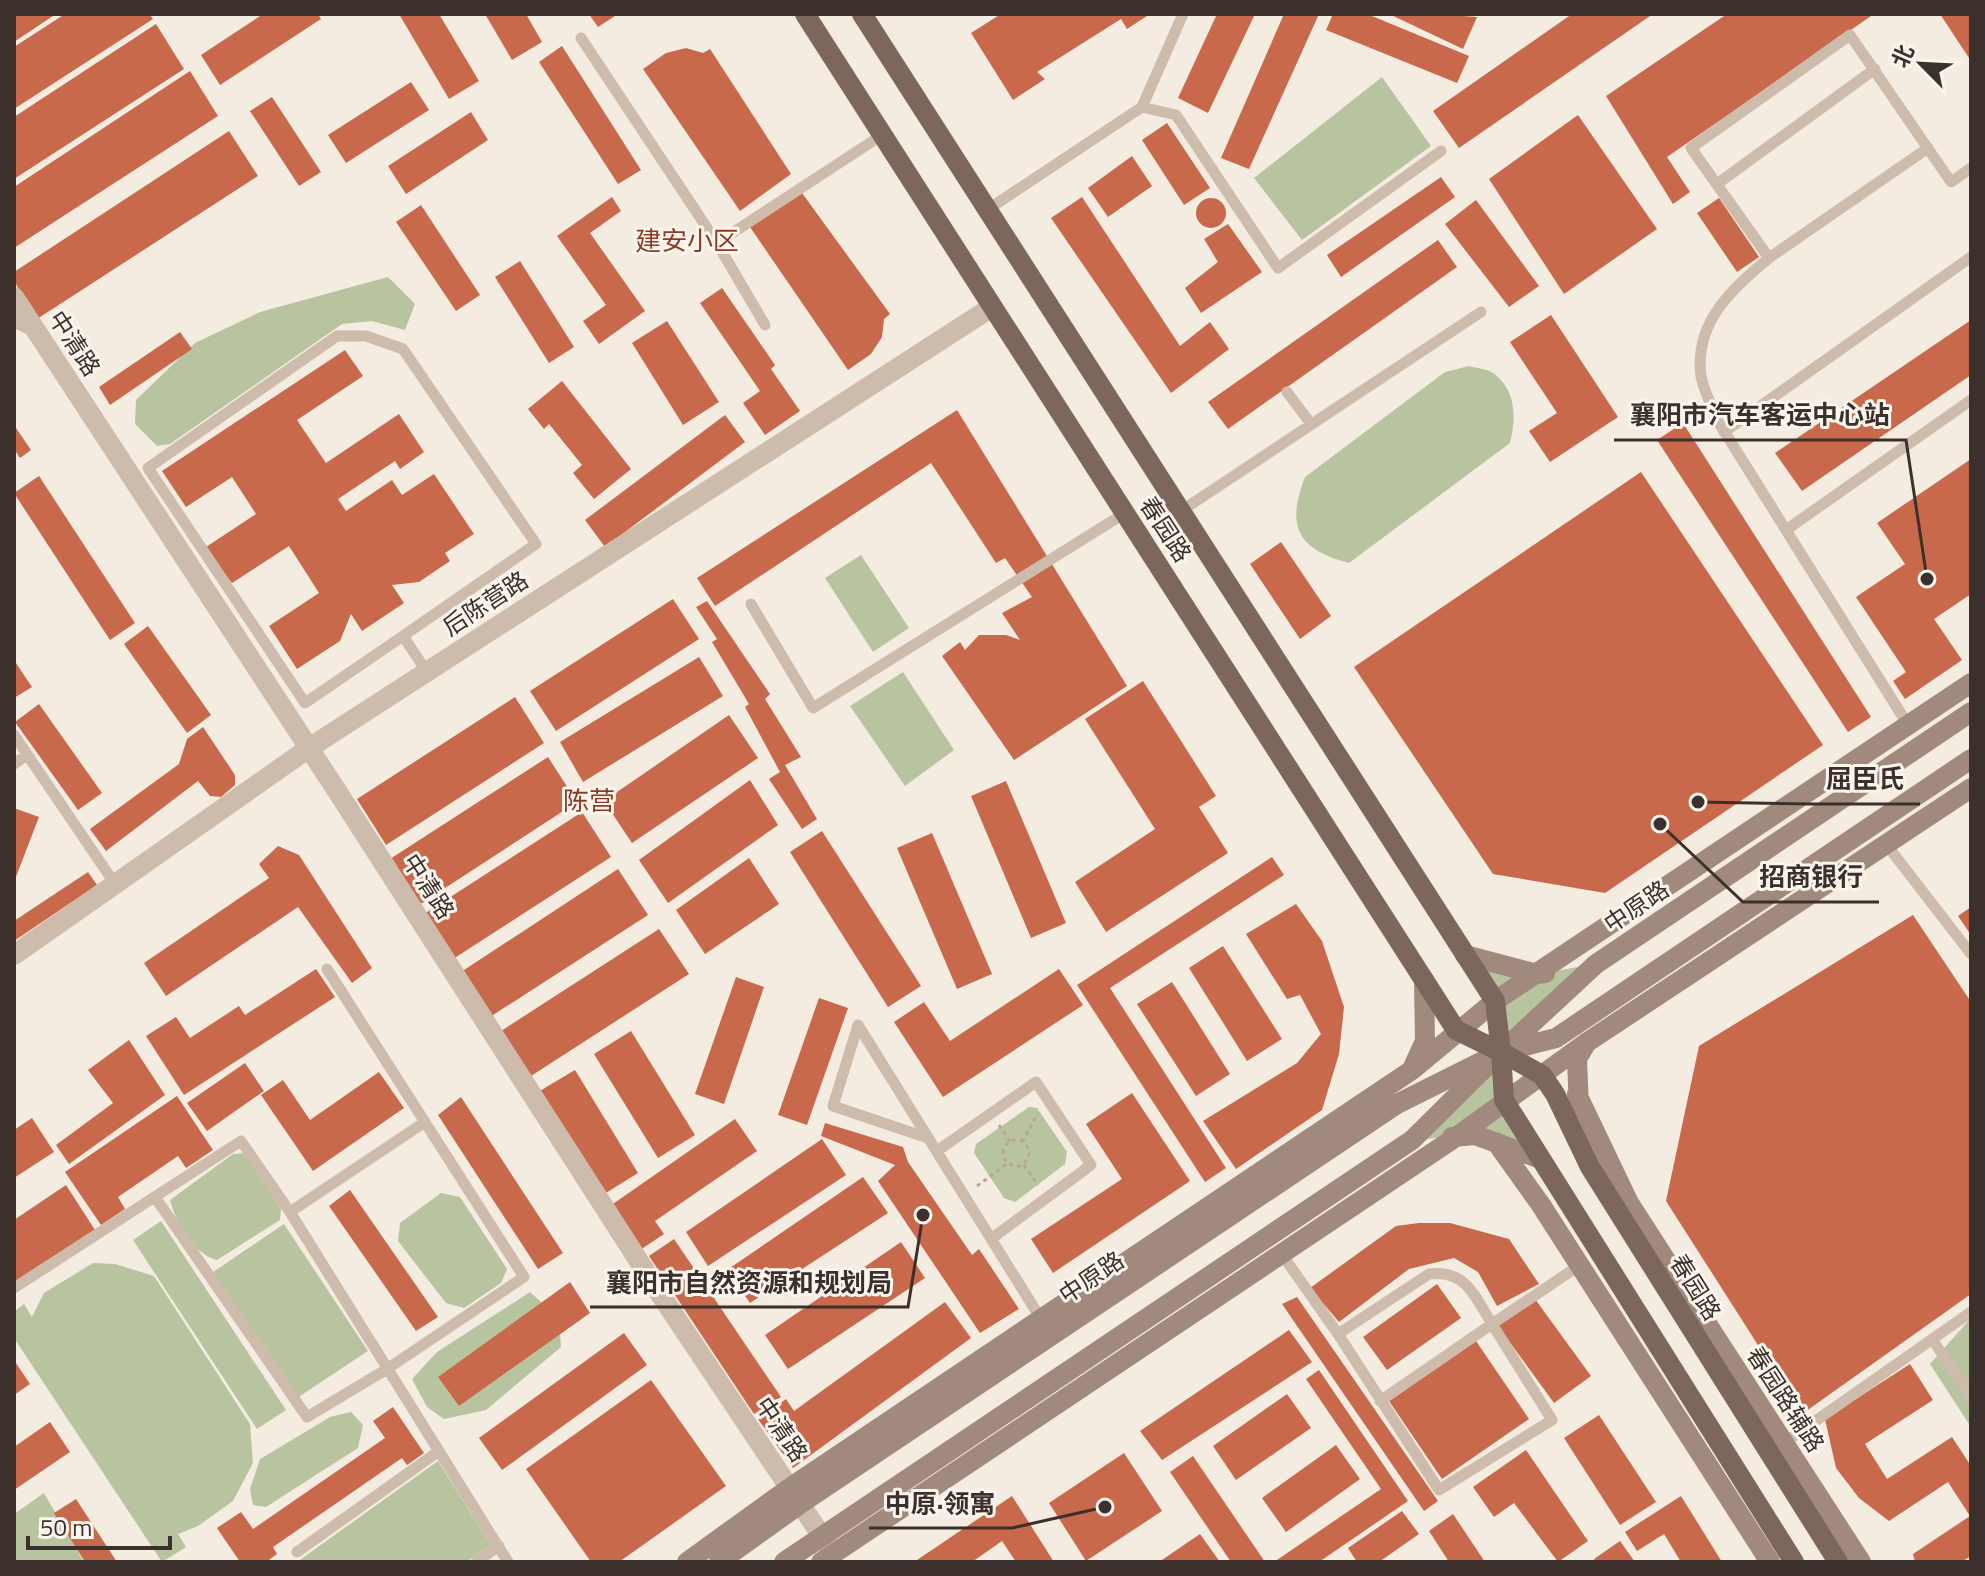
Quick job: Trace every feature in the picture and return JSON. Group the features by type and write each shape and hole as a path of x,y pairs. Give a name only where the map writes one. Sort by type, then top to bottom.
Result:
{"main road":[{"name":"春园路","path":"805,14 1456,1030"},
{"name":"春园路","path":"862,14 1495,1001 1504,1100 1794,1562"},
{"path":"1456,1030 1542,1075"},
{"name":"春园路","path":"1542,1075 1590,1167 1838,1562"}],"street":[{"name":"中清路","path":"14,297 660,1294 822,1535 831,1559"},
{"name":"后陈营路","path":"14,955 309,748 992,307"},
{"path":"687,1562 795,1495 1041,1319 1412,1070 1456,1030 1495,1001 1971,683"},
{"name":"中原路","path":"784,1562 1412,1140 1596,964 1971,712"},
{"name":"中原路","path":"719,1562 795,1495 1397,1104 1501,1052 1556,1038 1971,759"},
{"path":"831,1559 1456,1137 1586,1043 1971,788"},
{"path":"1465,955 1537,974 1596,964"},
{"path":"1397,1104 1425,1041 1424,980"},
{"path":"1590,1167 1577,1094 1577,1059 1608,1003"},
{"name":"春园路辅路","path":"1577,1094 1629,1203 1861,1562"},
{"path":"1412,1140 1475,1135 1541,1159"},
{"path":"1496,1142 1580,1265 1770,1562"}],"lane":[{"path":"1170,14 1178,26"},
{"path":"987,210 1142,107 1183,14"},
{"path":"1769,258 1691,148 1850,35 1951,182 1971,168"},
{"path":"581,38 717,243 765,325"},
{"path":"1717,184 1875,69"},
{"path":"1142,107 1176,115 1278,268 1441,151"},
{"path":"717,243 882,135"},
{"path":"1908,725 1724,432 1701,378 1702,348 1711,316 1736,285 1769,258 1928,148"},
{"path":"1724,432 1971,257"},
{"path":"1181,511 1481,312"},
{"path":"14,322 37,333"},
{"path":"337,336 366,336 403,349 536,544 403,636 305,703 148,468 337,336"},
{"path":"1287,392 1311,424"},
{"path":"1786,530 1971,400"},
{"path":"751,604 813,708 1125,513"},
{"path":"403,636 427,672"},
{"path":"14,735 115,884"},
{"path":"14,764 27,755"},
{"path":"1886,844 1971,954"},
{"path":"155,1197 307,1417 387,1369 524,1277 327,969"},
{"path":"928,1138 833,1106 858,1025 1041,1319"},
{"path":"937,1151 1036,1082 1091,1165 991,1239"},
{"path":"290,1212 425,1122"},
{"path":"14,1288 241,1141 290,1212 508,1562"},
{"path":"1281,1253 1338,1334 1439,1490 1552,1420 1464,1279 1446,1272 1429,1274 1338,1334"},
{"path":"1380,1401 1580,1265"},
{"path":"1784,1443 1971,1312"},
{"path":"1932,1339 1971,1396"},
{"path":"297,1552 439,1451"},
{"path":"476,1562 499,1546"}],"path":[{"path":"1022,1142 1046,1097"},
{"path":"991,1112 1010,1142"},
{"path":"1010,1142 1022,1142"},
{"path":"1008,1163 1003,1152 1010,1142"},
{"path":"1022,1142 1029,1152 1024,1164"},
{"path":"964,1196 1008,1163 1024,1164"},
{"path":"1024,1164 1047,1198"}],"green space":[{"path":"1382,77 1431,146 1302,240 1254,178"},
{"path":"388,277 415,304 405,330 372,321 342,324 170,444 157,446 135,424 136,400 195,343 260,312"},
{"path":"1469,366 1491,372 1507,388 1514,415 1510,443 1349,563 1318,551 1307,543 1300,534 1297,522 1299,494 1305,477 1445,372"},
{"path":"861,555 909,628 873,652 825,578"},
{"path":"903,672 954,750 905,786 850,706"},
{"path":"1465,955 1537,974 1596,964 1501,1052 1495,1001"},
{"path":"1501,1052 1504,1100 1541,1159 1475,1135 1412,1140"},
{"path":"1029,1107 1037,1108 1067,1152 1065,1164 1015,1202 1004,1198 974,1153 976,1144"},
{"path":"245,1153 281,1209 280,1220 217,1260 208,1257 193,1244 176,1218 170,1200 233,1154"},
{"path":"441,1193 460,1197 507,1269 501,1283 464,1308 446,1303 398,1241 400,1223"},
{"path":"161,1221 286,1410 257,1429 133,1240"},
{"path":"284,1224 368,1351 297,1398 213,1272"},
{"path":"93,1263 115,1264 154,1276 250,1424 253,1463 233,1501 198,1526 178,1534 186,1547 162,1562 14,1338 14,1312 24,1304 32,1317 44,1293"},
{"path":"530,1292 559,1318 561,1347 486,1410 444,1419 427,1407 412,1379 437,1352"},
{"path":"1971,1318 1971,1427 1930,1364"},
{"path":"351,1412 363,1425 358,1448 266,1507 253,1505 250,1489 260,1459 330,1417"},
{"path":"438,1461 491,1545 466,1562 297,1562"},
{"path":"44,1493 84,1562 14,1562 14,1514"}],"building":[{"path":"14,14 56,14 14,42"},
{"path":"65,14 149,14 153,19 14,109 14,47"},
{"path":"263,14 318,14 321,19 220,85 201,55"},
{"path":"399,14 439,14 479,81 449,99"},
{"path":"485,14 526,14 542,42 512,60"},
{"path":"589,14 618,14 598,27"},
{"path":"1001,14 1150,14 1127,29 1121,19 1037,72 1045,79 1013,100 971,33"},
{"path":"1217,14 1255,14 1208,113 1178,98"},
{"path":"1284,14 1319,14 1249,169 1221,158"},
{"path":"1333,14 1367,14 1469,56 1457,83 1326,30"},
{"path":"1389,14 1433,14 1477,17 1463,49"},
{"path":"1572,14 1653,14 1459,148 1433,111"},
{"path":"1727,14 1874,14 1667,157 1690,192 1673,204 1606,96"},
{"path":"1940,14 1971,14 1971,61"},
{"path":"156,24 184,69 14,179 14,117"},
{"path":"562,46 641,170 618,184 539,62"},
{"path":"686,48 703,53 710,49 791,174 740,211 643,69 666,53"},
{"path":"190,71 218,116 14,248 14,187"},
{"path":"411,82 429,110 346,163 328,135"},
{"path":"272,97 321,172 299,186 250,111"},
{"path":"471,112 488,140 406,194 388,166"},
{"path":"1578,115 1657,229 1564,294 1489,179"},
{"path":"1167,123 1210,188 1184,205 1142,140"},
{"path":"229,131 258,176 37,319 14,281 14,272"},
{"path":"1132,156 1152,186 1108,217 1088,188"},
{"path":"1441,177 1455,197 1341,277 1327,255"},
{"path":"802,193 890,314 884,319 882,337 871,354 848,370 750,227"},
{"path":"612,197 621,211 590,233 645,311 599,344 583,321 606,305 557,236"},
{"path":"1082,197 1180,346 1210,322 1229,349 1171,393 1051,218"},
{"path":"1211,198 1221,203 1226,213 1221,223 1211,228 1201,223 1196,213 1201,203"},
{"path":"1719,198 1759,257 1737,272 1697,213"},
{"path":"1476,200 1539,286 1509,307 1445,224"},
{"path":"421,205 480,295 456,311 396,222"},
{"path":"1228,224 1262,272 1201,313 1185,288 1218,262 1204,239"},
{"path":"1438,240 1457,267 1228,429 1208,402"},
{"path":"520,261 574,347 549,363 495,277"},
{"path":"722,288 775,365 771,369 800,411 765,435 743,403 760,391 700,303"},
{"path":"1551,315 1618,417 1550,462 1529,431 1557,413 1510,342"},
{"path":"1971,320 1971,375 1802,491 1775,453"},
{"path":"667,321 719,402 683,425 632,343"},
{"path":"180,332 192,349 110,405 99,387"},
{"path":"345,350 363,376 297,420 326,463 399,414 424,452 400,469 395,461 338,499 346,511 392,480 402,495 434,474 474,534 445,553 450,561 419,582 392,585 404,603 362,631 351,614 340,641 297,669 269,626 319,593 289,546 232,583 203,549 256,514 232,477 186,507 162,471"},
{"path":"562,381 631,469 594,499 573,473 582,465 549,424 544,429 528,409"},
{"path":"957,410 1127,686 1014,760 942,656 960,642 965,650 979,635 1006,635 1020,640 1002,613 1032,597 1005,558 996,563 931,463 715,606 697,578"},
{"path":"725,415 745,442 605,547 585,520"},
{"path":"1683,423 1871,717 1848,732 1657,440"},
{"path":"14,425 31,450 20,458 14,449"},
{"path":"1971,459 1971,594 1934,619 1962,660 1905,699 1893,681 1906,672 1856,597 1905,564 1877,523"},
{"path":"1641,472 1823,745 1605,893 1493,874 1354,667"},
{"path":"39,476 135,623 110,640 14,493"},
{"path":"1281,542 1331,616 1300,639 1250,564"},
{"path":"673,599 699,639 556,731 530,691"},
{"path":"707,601 770,694 765,699 801,757 785,765 817,819 802,829 769,779 780,772 745,707 749,704 712,642 717,639 696,607"},
{"path":"148,626 211,715 187,733 124,644"},
{"path":"699,657 723,696 583,782 560,742"},
{"path":"14,660 32,687 14,698"},
{"path":"1143,681 1216,796 1199,807 1228,853 1106,932 1075,882 1155,829 1085,719"},
{"path":"515,697 544,743 386,845 357,799"},
{"path":"39,704 102,793 78,810 15,722"},
{"path":"729,715 758,758 632,843 604,801"},
{"path":"203,727 235,775 235,785 221,797 210,796 198,781 106,851 90,829 179,764 187,739"},
{"path":"548,757 577,802 419,905 390,859"},
{"path":"750,780 778,825 668,903 639,860"},
{"path":"1006,781 1066,923 1031,938 971,796"},
{"path":"14,808 39,817 14,882"},
{"path":"582,812 611,857 453,959 424,914"},
{"path":"822,831 921,986 888,1007 790,852"},
{"path":"932,833 992,974 957,989 897,848"},
{"path":"278,846 299,855 372,968 352,983 298,907 166,996 144,963 269,878 259,864"},
{"path":"1272,857 1284,875 1110,988 1226,1168 1205,1182 1077,985"},
{"path":"749,858 779,904 705,954 676,910"},
{"path":"618,869 648,915 490,1017 461,972"},
{"path":"88,872 97,885 14,941 14,921"},
{"path":"1296,904 1322,941 1344,1007 1339,1054 1322,1110 1236,1169 1203,1121 1297,1063 1321,1034 1300,995 1287,999 1246,934"},
{"path":"1971,907 1971,935 1958,916"},
{"path":"1913,915 1971,1002 1971,1294 1802,1414 1666,1201 1699,1046"},
{"path":"659,929 689,974 531,1076 501,1031"},
{"path":"1223,946 1282,1039 1247,1061 1189,968"},
{"path":"316,969 335,997 184,1095 146,1036 176,1017 190,1038 239,1006 245,1015"},
{"path":"1059,969 1083,1005 943,1097 894,1022 924,1002 950,1041"},
{"path":"736,977 764,987 724,1104 695,1094"},
{"path":"1172,982 1230,1074 1196,1096 1137,1004"},
{"path":"819,998 848,1008 807,1125 778,1115"},
{"path":"631,1031 695,1135 658,1158 594,1054"},
{"path":"129,1040 165,1095 69,1164 56,1145 113,1103 88,1070"},
{"path":"245,1063 264,1091 207,1131 187,1103"},
{"path":"575,1070 638,1173 601,1196 538,1092"},
{"path":"379,1072 404,1108 313,1171 261,1095 283,1080 310,1120"},
{"path":"1132,1093 1190,1181 1053,1273 1031,1239 1122,1179 1086,1124"},
{"path":"177,1096 213,1150 186,1168 178,1156 118,1197 125,1209 101,1225 65,1172"},
{"path":"461,1097 563,1253 538,1269 438,1115"},
{"path":"32,1118 54,1152 14,1178 14,1130"},
{"path":"735,1119 757,1151 655,1221 664,1234 640,1250 610,1206"},
{"path":"825,1123 903,1147 908,1162 972,1255 979,1249 1019,1309 980,1333 878,1181 895,1165 821,1136"},
{"path":"822,1139 846,1175 708,1266 686,1232"},
{"path":"863,1177 888,1213 750,1303 727,1270"},
{"path":"66,1185 95,1230 14,1284 14,1220"},
{"path":"350,1190 438,1317 416,1331 329,1206"},
{"path":"1450,1223 1509,1239 1539,1284 1497,1306 1478,1272 1454,1258 1409,1269 1339,1322 1310,1288 1396,1226"},
{"path":"674,1239 781,1397 754,1414 649,1256"},
{"path":"901,1242 925,1278 788,1369 765,1335"},
{"path":"570,1282 590,1313 459,1406 438,1377"},
{"path":"1437,1284 1461,1318 1387,1370 1363,1337"},
{"path":"1297,1297 1438,1501 1424,1511 1282,1304"},
{"path":"1535,1299 1591,1376 1554,1403 1498,1326"},
{"path":"945,1302 971,1338 793,1468 758,1419 786,1399 794,1411"},
{"path":"1289,1330 1312,1362 1162,1460 1140,1431"},
{"path":"624,1333 647,1365 502,1470 479,1438"},
{"path":"1476,1341 1529,1419 1442,1479 1389,1401"},
{"path":"14,1360 30,1384 14,1395"},
{"path":"1910,1364 1933,1400 1865,1444 1887,1479 1952,1437 1971,1466 1971,1556 1961,1562 1915,1562 1913,1554 1970,1516 1948,1482 1889,1521 1859,1498 1836,1468 1825,1419"},
{"path":"1319,1370 1408,1501 1319,1562 1274,1562 1381,1489 1306,1379"},
{"path":"651,1380 726,1486 619,1562 591,1562 526,1469"},
{"path":"1287,1394 1311,1428 1236,1480 1213,1446"},
{"path":"393,1407 424,1453 407,1465 402,1458 273,1547 277,1554 266,1562 240,1562 217,1528 241,1512 253,1529 385,1438 373,1421"},
{"path":"1599,1415 1656,1502 1620,1525 1564,1438"},
{"path":"50,1422 70,1452 14,1490 14,1447"},
{"path":"1336,1445 1360,1479 1286,1532 1262,1498"},
{"path":"1526,1450 1588,1541 1558,1562 1514,1503 1494,1517 1473,1487"},
{"path":"1124,1453 1162,1511 1086,1561 1049,1503"},
{"path":"1193,1456 1265,1562 1231,1562 1170,1472"},
{"path":"1012,1496 1054,1562 1016,1562 1002,1541 972,1562 914,1562"},
{"path":"1681,1496 1722,1562 1681,1562 1664,1534 1637,1551 1625,1532"},
{"path":"76,1499 117,1562 85,1562 54,1513"},
{"path":"1402,1511 1419,1534 1379,1562 1357,1562 1348,1548"},
{"path":"1453,1514 1485,1562 1449,1562 1429,1531"},
{"path":"1200,1534 1220,1562 1159,1562"},
{"path":"1620,1541 1635,1562 1597,1562 1594,1559"}],"place":[{"name":"襄阳市汽车客运中心站","path":"1927,579"},
{"name":"屈臣氏","path":"1698,802"},
{"name":"招商银行","path":"1660,824"},
{"name":"襄阳市自然资源和规划局","path":"923,1215"},
{"name":"中原·领寓","path":"1105,1507"}],"district":[{"name":"建安小区","path":"687,240"},
{"name":"陈营","path":"589,800"}]}
